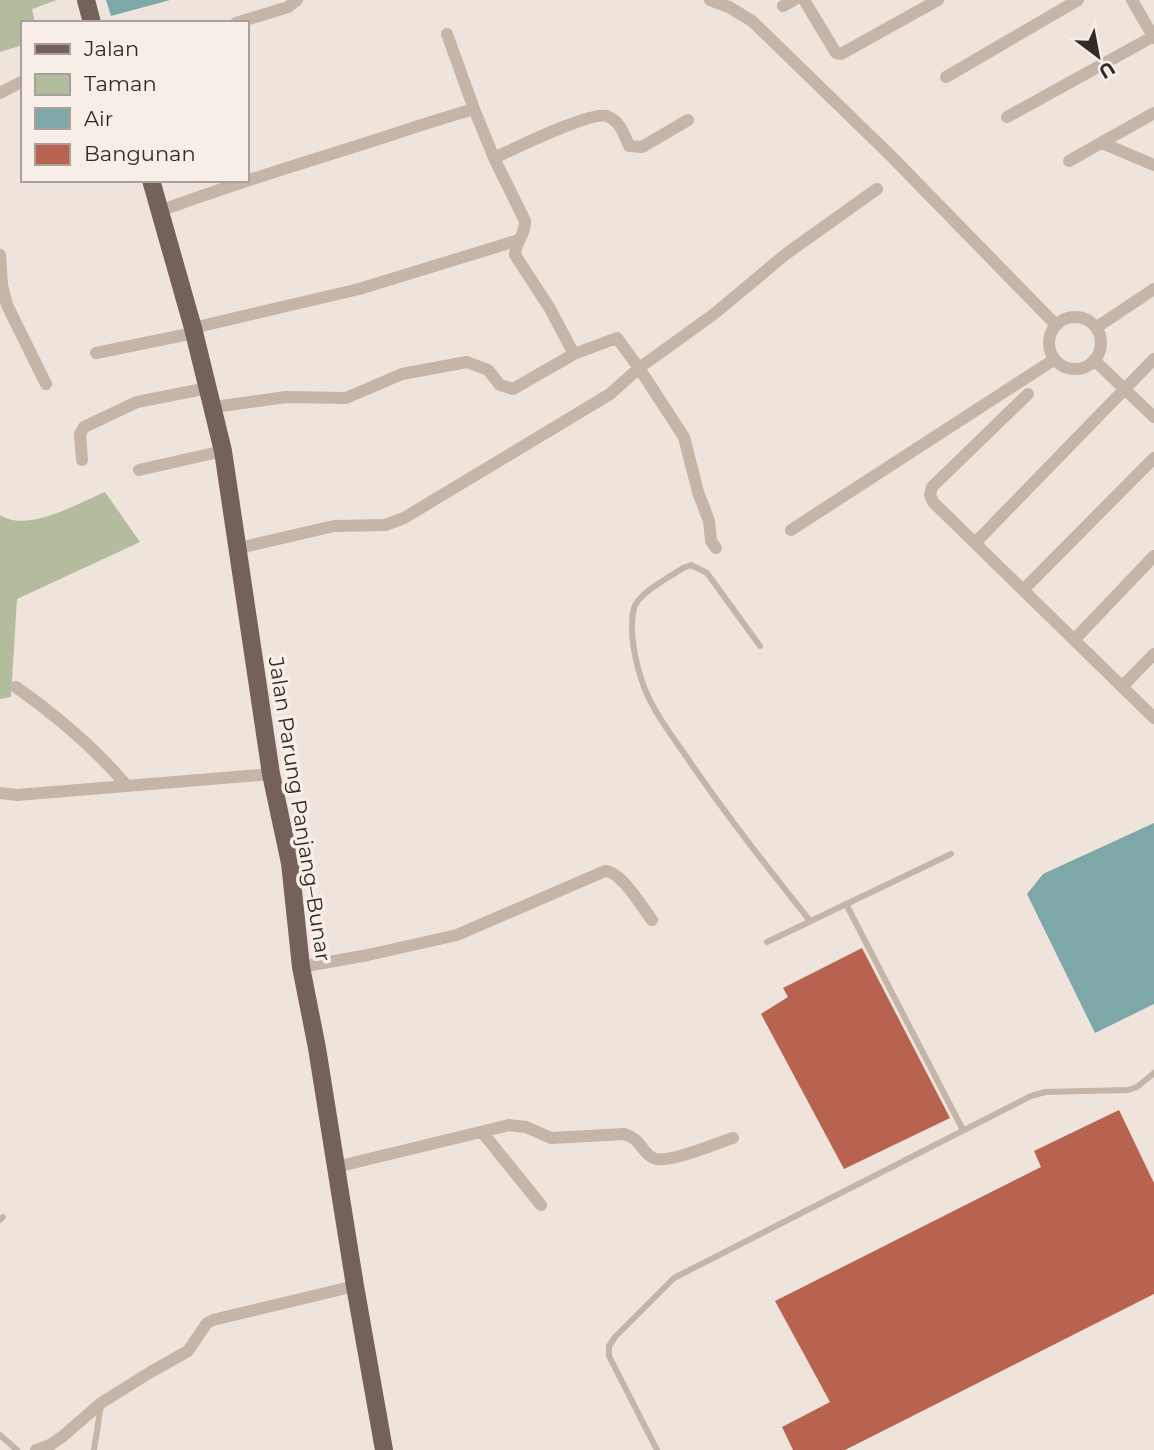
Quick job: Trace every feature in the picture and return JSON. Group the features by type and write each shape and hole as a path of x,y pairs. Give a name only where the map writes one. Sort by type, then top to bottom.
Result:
{"main road":[{"path":"86,0 91,21"},
{"name":"Jalan Parung Panjang–Bunar","path":"152,182 194,330 223,451 271,774 290,863 301,967 384,1450"}],"street":[{"path":"242,21 288,6 297,0"},
{"path":"710,0 729,6 752,21 891,156 1056,325"},
{"path":"804,0 836,53 841,54 938,0"},
{"path":"946,77 1078,0"},
{"path":"1007,117 1154,36 1132,0"},
{"path":"447,34 494,158 525,221 526,229 515,247 515,255 549,307 574,354"},
{"path":"0,93 21,82"},
{"path":"248,180 419,124 474,109"},
{"path":"1069,161 1154,113"},
{"path":"494,158 577,122 598,116 606,116 617,122 629,146 636,148 688,120"},
{"path":"1101,143 1154,165"},
{"path":"160,211 242,182"},
{"path":"239,548 334,526 385,525 404,518 610,394 639,368 714,314 786,254 877,189"},
{"path":"96,353 359,289 519,240"},
{"path":"0,255 2,285 7,305 46,384"},
{"path":"1097,327 1154,289"},
{"path":"1073,316 1082,317 1097,327 1101,344 1094,360 1079,369 1062,365 1055,359 1049,341 1056,325 1073,316"},
{"path":"214,407 286,397 346,398 402,374 467,362 488,370 500,385 513,389 574,354 617,338 684,437 698,492 709,521 711,541 716,548"},
{"path":"791,530 1055,359"},
{"path":"975,543 1154,359"},
{"path":"1094,360 1154,417"},
{"path":"82,460 80,434 83,428 137,402 208,388"},
{"path":"1028,394 932,487 930,495 933,502 1154,718"},
{"path":"139,470 223,451"},
{"path":"1023,590 1154,458"},
{"path":"1074,640 1154,556"},
{"path":"1122,687 1154,654"},
{"path":"16,687 55,714 102,756 127,786"},
{"path":"0,793 17,795 271,774"},
{"path":"301,967 368,955 457,934 605,871 612,871 620,877 652,920"},
{"path":"336,1167 509,1125 526,1127 551,1138 624,1134 635,1137 651,1157 663,1160 733,1138"},
{"path":"482,1132 541,1205"},
{"path":"36,1450 62,1437 101,1403 188,1351 207,1323 355,1286"}],"lane":[{"path":"760,646 707,573 691,565 641,597 635,606 633,623 636,654 645,688 660,715 726,814 810,921"},
{"path":"767,942 951,854"},
{"path":"846,904 963,1130"},
{"path":"657,1450 609,1356 615,1337 674,1278 1031,1096 1045,1092 1128,1090 1138,1087 1154,1073"},
{"path":"94,1450 101,1403"},
{"path":"0,1435 18,1450"}],"green space":[{"path":"0,0 57,0 32,9 35,21 21,21 21,46 0,52"},
{"path":"105,492 140,542 17,599 11,697 0,699 0,515 11,520 38,519"}],"water":[{"path":"106,0 170,0 111,16"},
{"path":"1154,823 1154,1004 1095,1033 1027,894 1043,874"}],"building":[{"path":"862,948 950,1118 844,1169 761,1014 788,997 783,988"},
{"path":"1119,1110 1154,1183 1154,1294 845,1450 793,1450 782,1427 830,1402 775,1301 1041,1167 1034,1151"}]}
